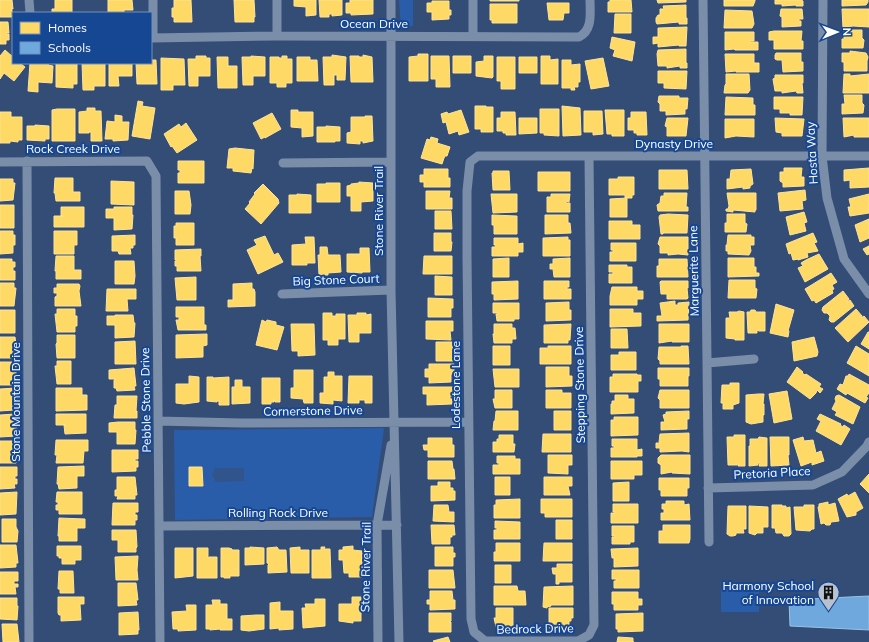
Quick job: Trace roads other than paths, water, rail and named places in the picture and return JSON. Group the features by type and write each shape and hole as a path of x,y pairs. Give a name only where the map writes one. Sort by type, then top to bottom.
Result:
{"street":[{"path":"29,0 30,12"},
{"path":"152,38 153,0"},
{"path":"277,0 277,36"},
{"name":"Stone River Trail","path":"391,0 391,290 399,642"},
{"path":"473,0 473,36"},
{"name":"Ocean Drive","path":"152,38 277,36 579,36 588,30 590,23 590,0"},
{"name":"Marguerite Lane","path":"703,0 709,542"},
{"name":"Hosta Way","path":"823,0 822,156 827,198 844,259 869,294"},
{"name":"Dynasty Drive","path":"478,156 869,156"},
{"name":"Lodestone Lane","path":"472,619 468,422 468,191 470,162 478,156"},
{"name":"Stepping Stone Drive","path":"589,156 594,614"},
{"name":"Stone Mountain Drive","path":"28,161 29,642"},
{"name":"Rock Creek Drive","path":"0,162 146,161"},
{"name":"Pebble Stone Drive","path":"146,161 156,176 160,642"},
{"path":"283,164 390,162"},
{"name":"Big Stone Court","path":"282,294 391,290"},
{"path":"707,363 754,359"},
{"name":"Cornerstone Drive","path":"158,421 241,424 468,422"},
{"name":"Stone River Trail","path":"378,642 377,525 394,422"},
{"name":"Pretoria Place","path":"708,488 813,484 842,472 868,445"},
{"name":"Rolling Rock Drive","path":"159,526 396,525"},
{"name":"Bedrock Drive","path":"472,619 474,632 485,641 578,641 589,635 594,625 594,614"}],"place":[{"name":"Harmony School of Innovation","path":"829,612"}]}
